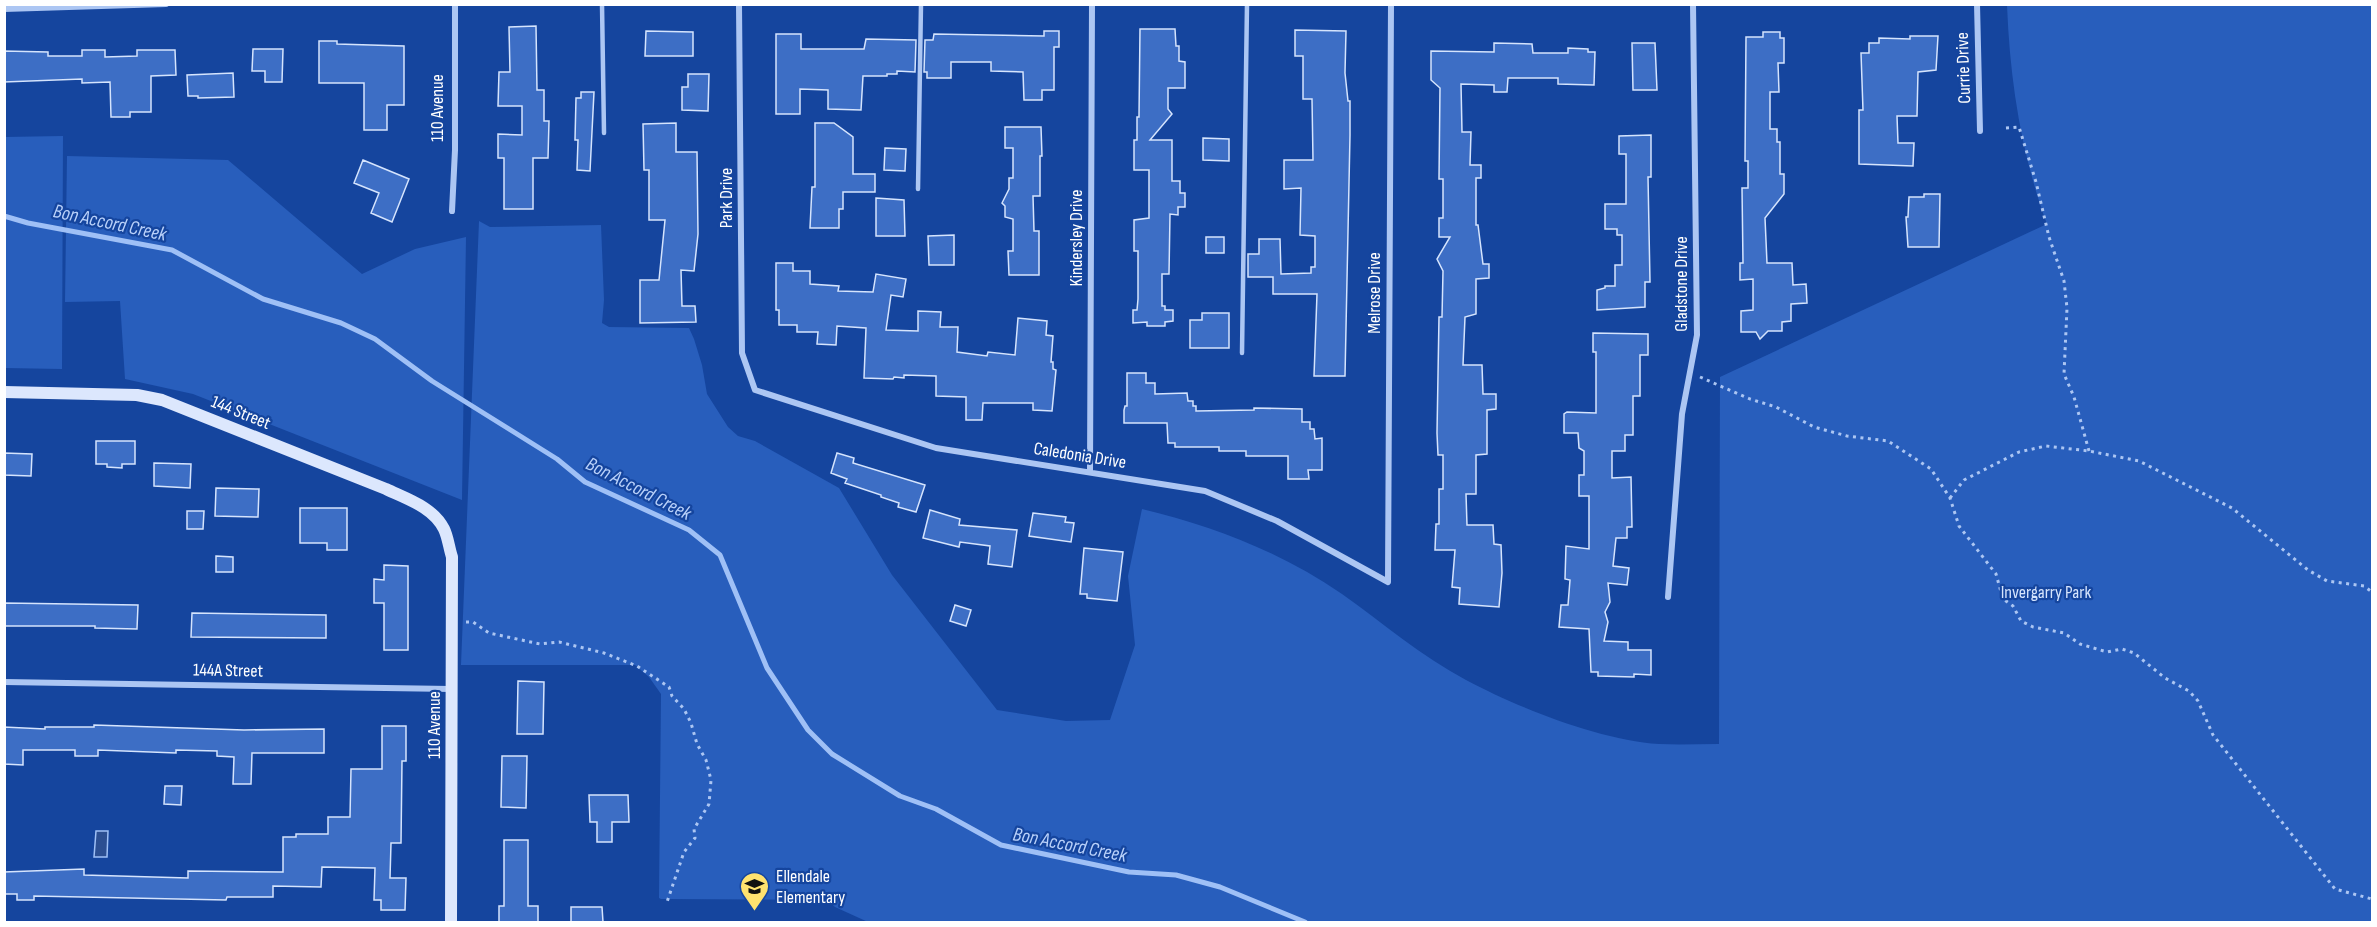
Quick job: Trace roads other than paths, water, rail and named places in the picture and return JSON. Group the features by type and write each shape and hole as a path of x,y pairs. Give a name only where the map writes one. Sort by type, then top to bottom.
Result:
{"street":[{"path":"4,9 166,4"},
{"name":"110 Avenue","path":"452,211 455,150 455,4"},
{"name":"Park Drive","path":"739,4 742,353 755,390"},
{"name":"Kindersley Drive","path":"1090,472 1092,4"},
{"name":"Melrose Drive","path":"1388,582 1391,4"},
{"name":"Gladstone Drive","path":"1668,597 1682,414 1697,335 1693,4"},
{"name":"Currie Drive","path":"1977,4 1980,130"},
{"name":"Caledonia Drive","path":"755,390 936,448 1205,491 1277,521 1388,582"},
{"name":"144 Street","path":"4,392 137,395 162,400 423,506 444,529"},
{"name":"110 Avenue","path":"444,529 452,557 451,922"},
{"name":"144A Street","path":"4,682 452,689"}],"lane":[{"path":"603,4 604,133"},
{"path":"918,189 921,4"},
{"path":"1242,353 1247,4"}],"waterway":[{"name":"Bon Accord Creek","path":"4,216 28,223 172,250 263,299 341,323 375,339 432,381 557,459 585,482 689,530 720,555 767,668 808,730 832,754 900,796 936,809 1001,845 1129,872 1176,875 1220,887 1305,922"}],"place":[{"name":"Ellendale Elementary","path":"755,912"}],"park label":[{"name":"Invergarry Park","path":"2046,592"}]}
